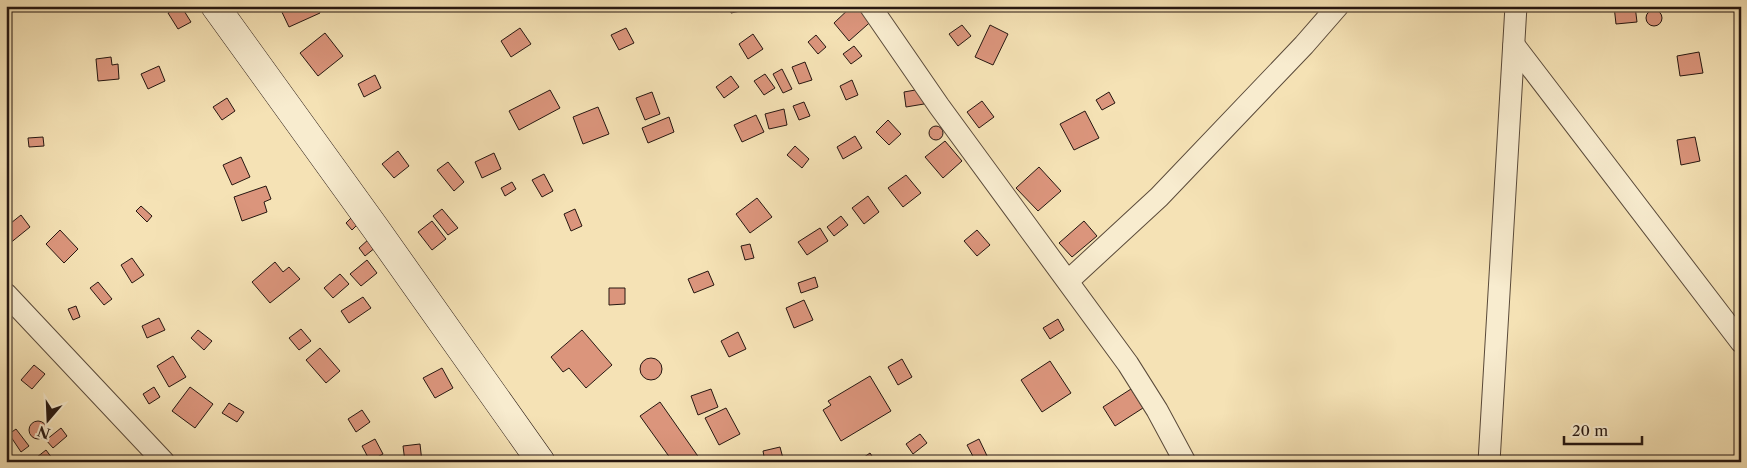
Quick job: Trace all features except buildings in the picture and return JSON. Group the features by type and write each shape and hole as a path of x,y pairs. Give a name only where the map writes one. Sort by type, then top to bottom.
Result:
{"street":[{"path":"215,6 382,237 541,462"},
{"path":"870,6 939,106 1128,364 1157,410 1185,462"},
{"path":"1068,281 1159,197 1297,52 1338,6"},
{"path":"1489,462 1516,6"},
{"path":"1514,45 1741,342"},
{"path":"6,294 164,462"}]}
